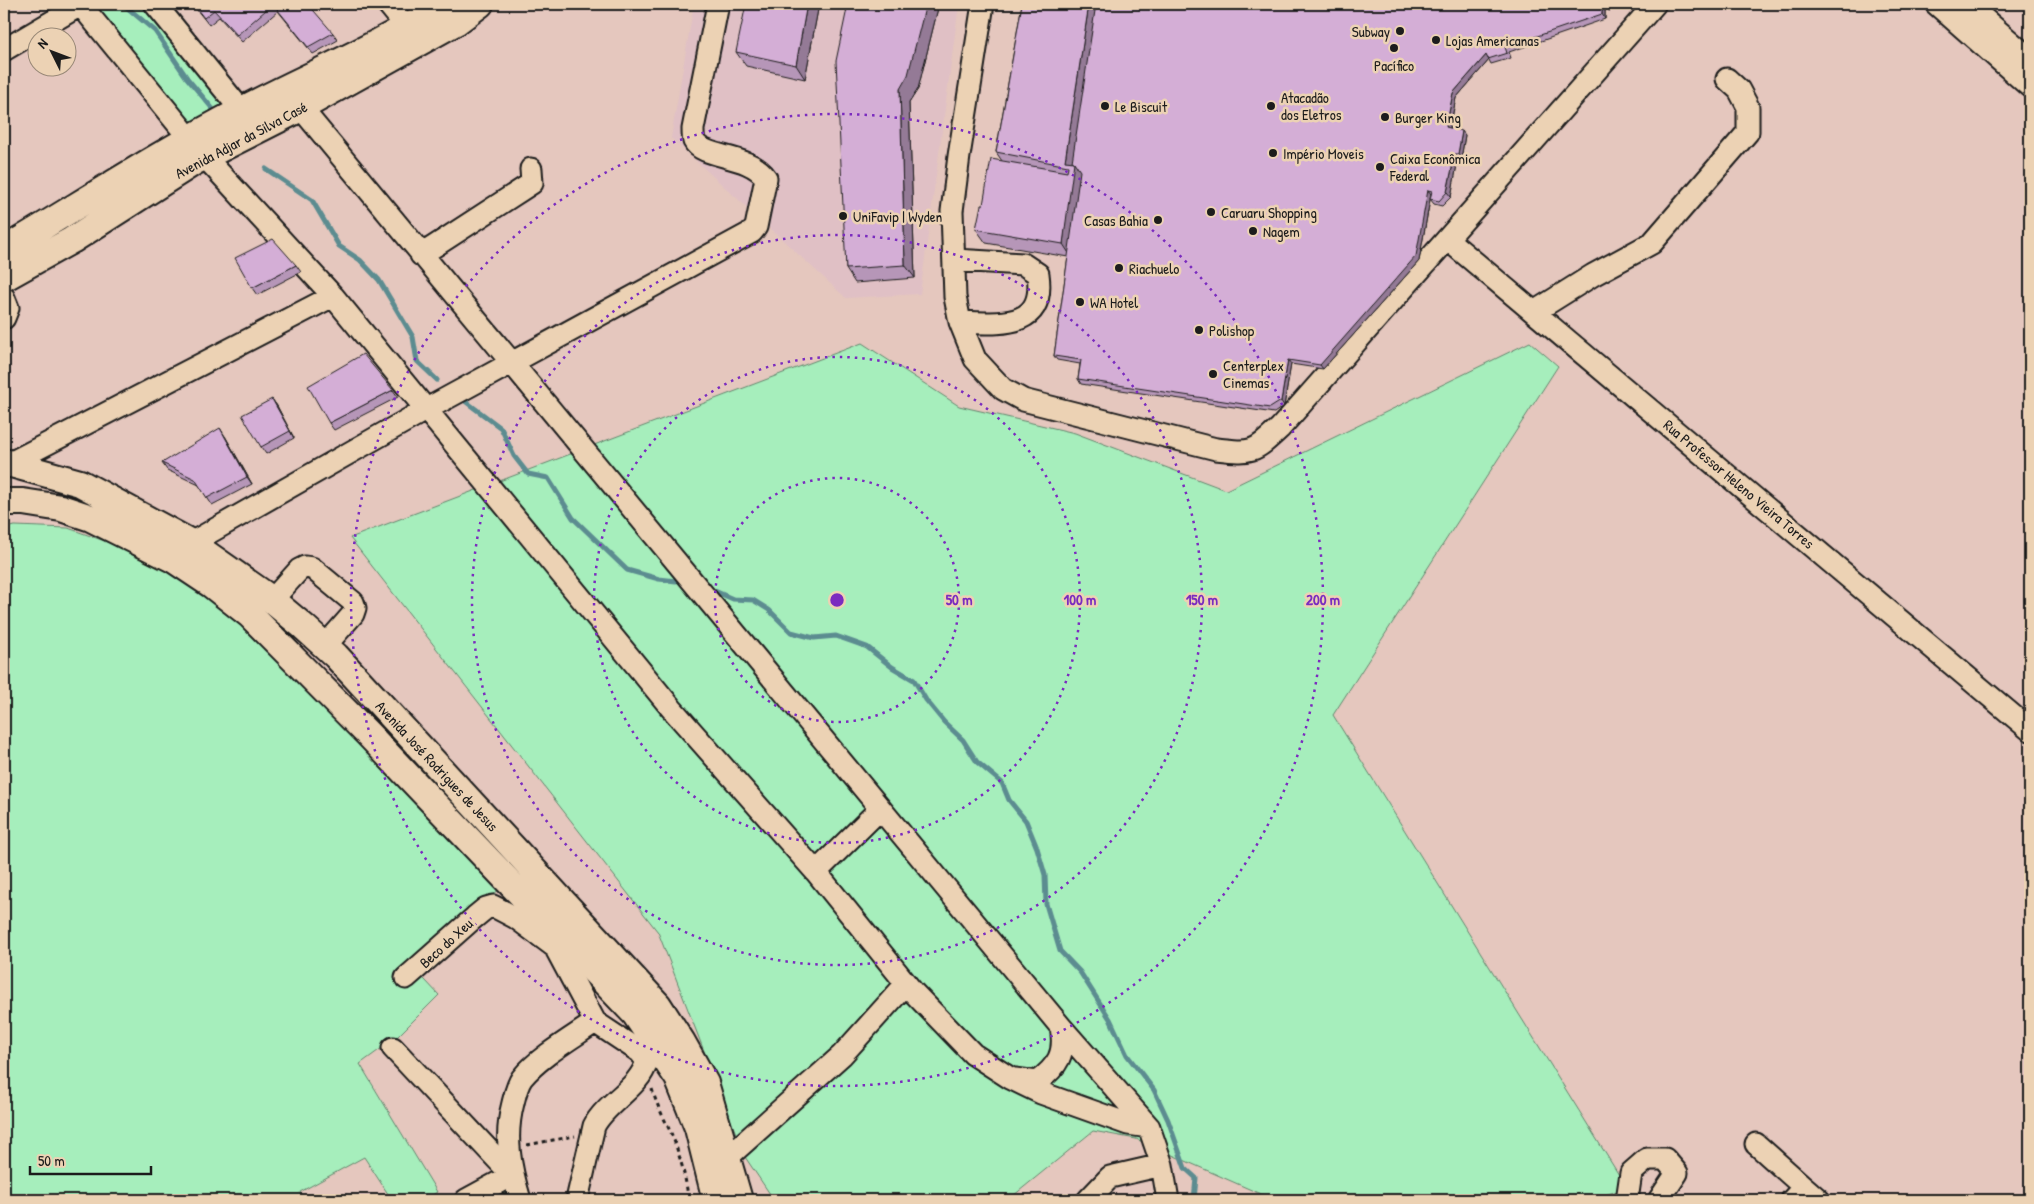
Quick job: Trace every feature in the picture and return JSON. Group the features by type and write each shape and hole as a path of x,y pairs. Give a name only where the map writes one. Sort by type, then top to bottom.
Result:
{"main road":[{"name":"Avenida Adjar da Silva Casé","path":"4,278 72,240 197,148 241,110 406,26 443,4"},
{"name":"Avenida Adjar da Silva Casé","path":"4,250 197,148 301,108 456,22 480,4"},
{"name":"Avenida José Rodrigues de Jesus","path":"6,457 80,484 191,543 272,600 325,646 658,1005 705,1083 739,1200"},
{"name":"Avenida José Rodrigues de Jesus","path":"4,502 60,508 90,518 173,559 212,585 250,615 368,734 559,942 635,1014 678,1078 698,1128 716,1200"}],"street":[{"path":"4,50 81,4 197,148 333,296 672,709 816,872 906,984 973,1054 1010,1078 1041,1093 1128,1124 1149,1127"},
{"path":"156,4 241,110"},
{"path":"388,4 406,26"},
{"path":"191,543 425,410 752,232 756,227 766,178 752,164 703,149 694,141 693,129 718,4"},
{"path":"983,4 953,202 955,297 960,322 975,359 1003,389 1023,400 1216,449 1237,451 1257,449 1280,428 1655,4"},
{"path":"1936,4 2027,77"},
{"path":"1967,4 2030,59"},
{"path":"1534,312 1593,275 1652,244 1748,132 1748,107 1740,90 1728,79"},
{"path":"301,108 510,364 1061,1027 1149,1127 1162,1165 1168,1200"},
{"path":"421,255 532,182 531,170"},
{"name":"Rua Professor Heleno Vieira Torres","path":"1448,239 2030,730"},
{"path":"955,260 1023,264 1038,274 1039,282 1036,299 1026,317 1015,322 999,324 960,322"},
{"path":"6,457 34,450 152,391 333,296"},
{"path":"4,298 8,308 4,318"},
{"path":"272,600 299,570 305,567 312,568 353,602 355,608 353,614 325,646"},
{"path":"816,872 880,809"},
{"name":"Beco do Xeu","path":"406,978 486,908 493,906 559,942"},
{"path":"559,942 595,1022 640,1052 647,1061 645,1067 598,1117 592,1134 577,1200"},
{"path":"728,1157 842,1055 906,984"},
{"path":"520,1200 512,1175 507,1133 510,1115 522,1079 537,1065 595,1022"},
{"path":"1010,1078 1037,1082 1051,1071 1064,1044 1061,1027"},
{"path":"393,1048 512,1175"},
{"path":"1756,1144 1805,1196"},
{"path":"1627,1200 1631,1173 1647,1159 1664,1159 1678,1173 1658,1200"},
{"path":"1088,1200 1110,1177 1162,1165"},
{"path":"466,1200 512,1175"}],"path":[{"path":"645,1067 658,1110 675,1142 687,1188 688,1200"},
{"path":"509,1149 592,1134"}],"shaded area":[{"name":"UniFavip | Wyden","path":"694,4 959,4 920,294 846,298 671,138"}],"green space":[{"path":"94,4 147,4 233,109 190,133 90,7"},
{"path":"1530,342 1558,366 1333,715 1627,1188 1589,1200 1274,1200 1136,1139 1093,1131 1008,1200 774,1200 745,1157 658,932 350,538 862,343 959,406 1075,433 1226,490"},
{"path":"15,526 68,528 113,544 185,579 248,624 501,888 411,965 439,995 397,1037 360,1064 437,1192 425,1200 392,1200 364,1157 300,1192 304,1200 4,1200 4,528"},
{"path":"509,1182 514,1200 474,1200"}],"building":[{"path":"193,4 273,4 237,35 214,10 204,18"},
{"path":"273,4 308,4 333,33 308,47"},
{"path":"746,4 807,4 796,65 736,52"},
{"path":"848,4 926,4 908,75 900,89 905,265 846,269 836,61"},
{"path":"1022,4 1089,4 1065,161 1074,162 1063,244 976,229 981,205 983,205 991,159 1067,172 1068,166 996,152"},
{"name":"Caruaru Shopping","path":"1096,4 1602,4 1602,14 1505,47 1507,53 1488,59 1486,55 1453,93 1446,127 1462,131 1458,154 1455,154 1447,192 1439,201 1430,199 1432,191 1428,190 1416,256 1320,365 1288,360 1281,401 1270,408 1078,379 1081,360 1054,356 1080,171 1072,162"},
{"path":"273,239 296,265 252,288 235,258"},
{"path":"363,354 393,390 329,423 308,386"},
{"path":"272,399 290,431 261,447 242,415"},
{"path":"220,428 247,477 207,498 195,479 162,463"}],"waterway":[{"path":"123,4 155,31 187,78 212,108"},
{"path":"266,169 312,200 339,246 360,260 379,280 413,337 417,361 437,380"},
{"path":"461,398 501,428 514,456 528,474 548,478 573,518 627,570 659,579 676,581"},
{"path":"710,589 733,599 753,600 769,610 791,632 814,638 836,636 867,647 892,667 914,680 926,700 944,722 963,740 977,762 1002,783 1009,800 1026,821 1037,848 1045,875 1046,904 1060,951 1080,972 1110,1019 1127,1055 1154,1090 1168,1120 1185,1168 1196,1178 1194,1200"}],"place":[{"name":"Subway","path":"1400,31"},
{"name":"Lojas Americanas","path":"1436,40"},
{"name":"Pacífico","path":"1394,48"},
{"name":"Le Biscuit","path":"1105,106"},
{"name":"Atacadão dos Eletros","path":"1271,106"},
{"name":"Burger King","path":"1385,117"},
{"name":"Império Moveis","path":"1273,153"},
{"name":"Caixa Econômica Federal","path":"1380,167"},
{"name":"Caruaru Shopping","path":"1211,212"},
{"name":"UniFavip | Wyden","path":"843,216"},
{"name":"Casas Bahia","path":"1158,220"},
{"name":"Nagem","path":"1253,231"},
{"name":"Riachuelo","path":"1119,268"},
{"name":"WA Hotel","path":"1080,302"},
{"name":"Polishop","path":"1199,330"},
{"name":"Centerplex Cinemas","path":"1213,374"}]}
